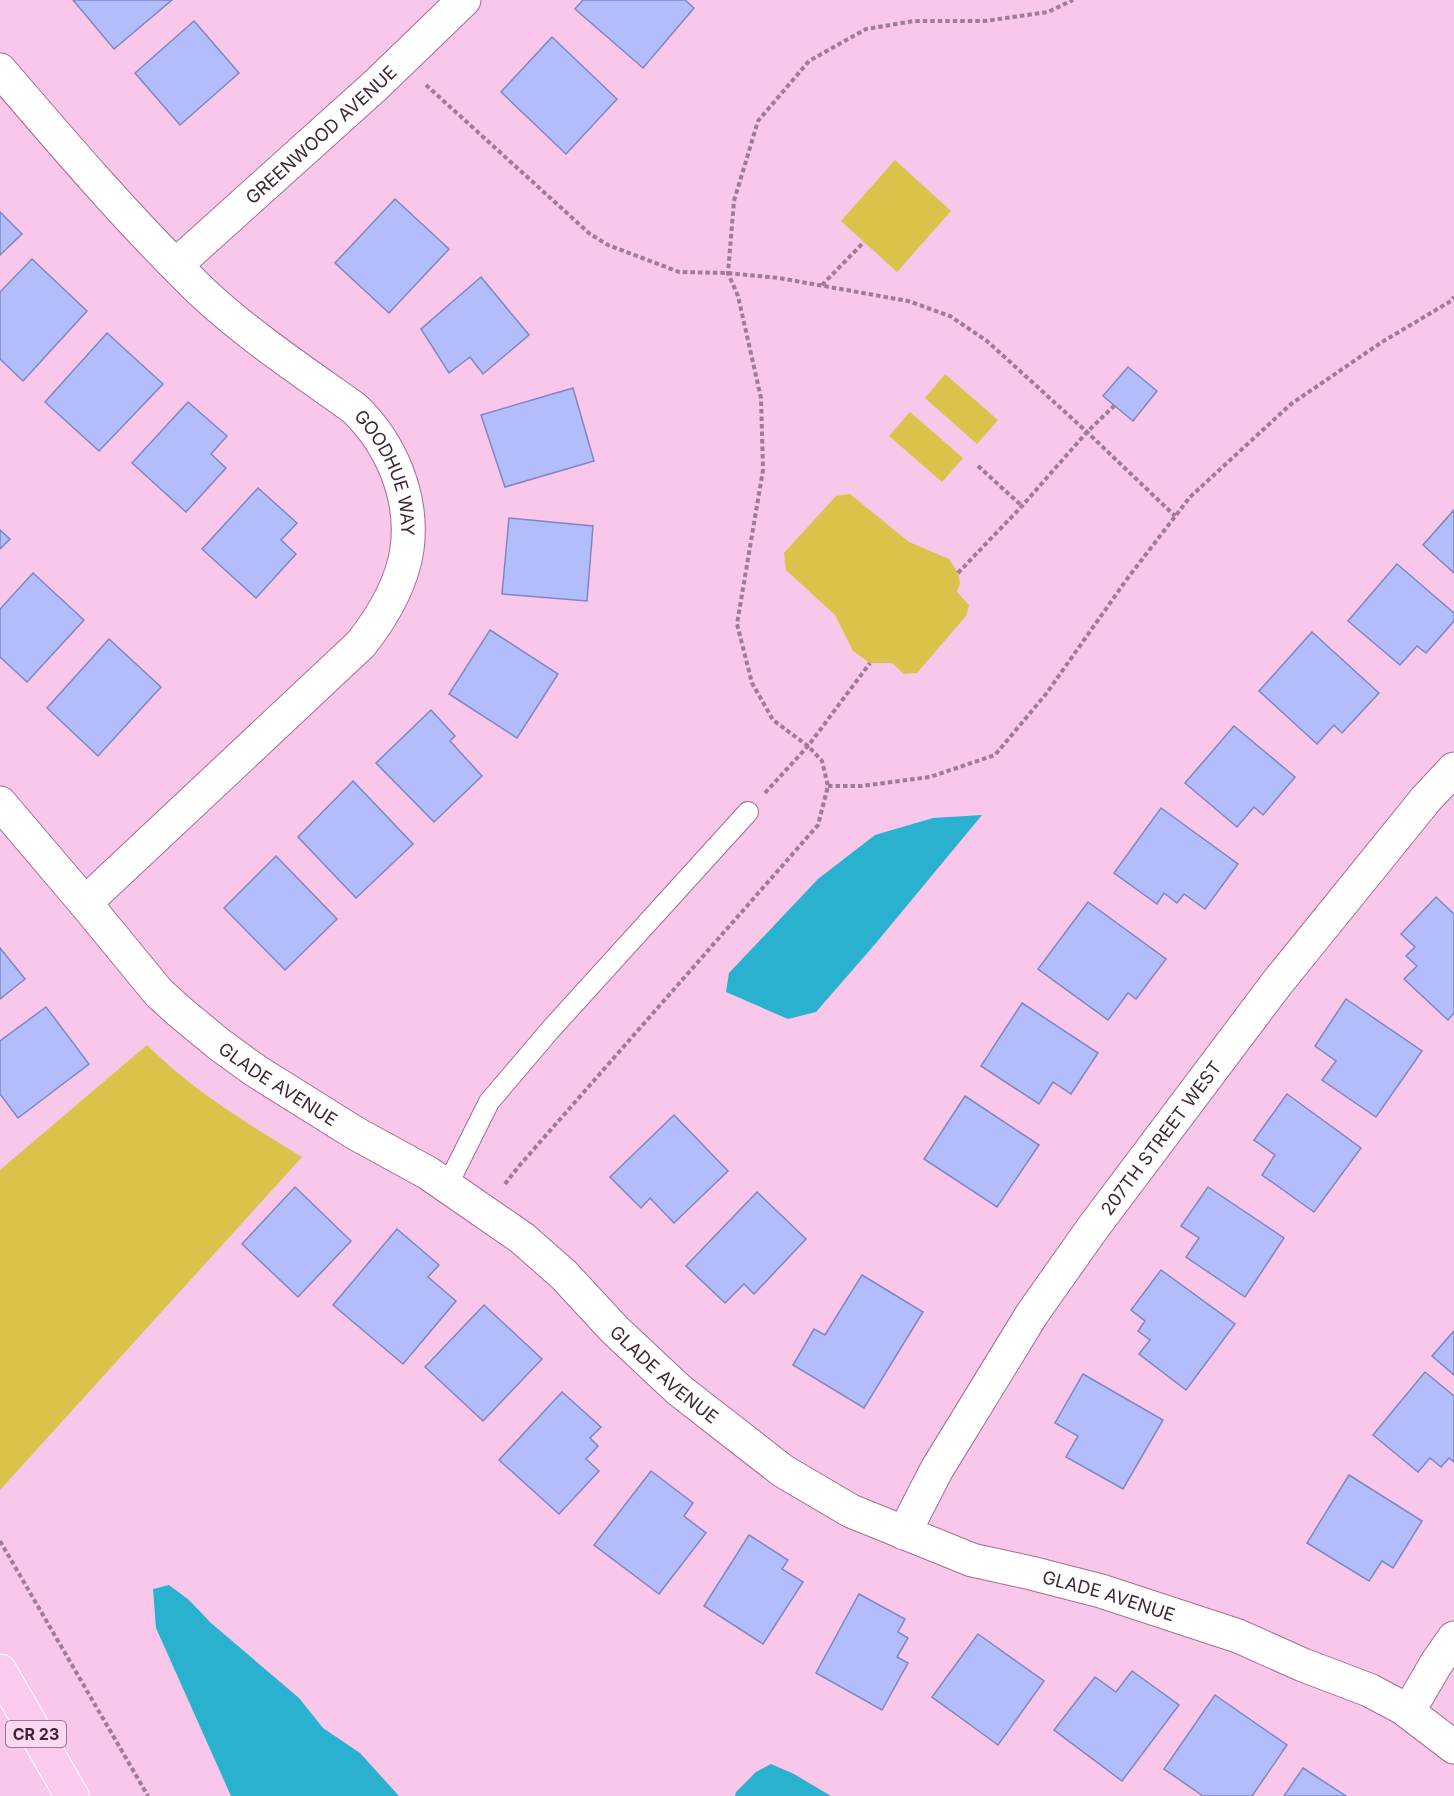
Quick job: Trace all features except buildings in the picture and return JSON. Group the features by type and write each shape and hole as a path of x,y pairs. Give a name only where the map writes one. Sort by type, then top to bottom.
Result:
{"main road":[{"name":"CR 23","path":"0,1671 72,1796"}],"street":[{"name":"GREENWOOD AVENUE","path":"176,265 317,139 464,0"},
{"name":"GOODHUE WAY","path":"0,70 93,178 202,292 242,326 354,408 369,422 394,464 406,509 408,532 406,551 394,591 374,627 361,644 85,903"},
{"name":"207TH STREET WEST","path":"904,1533 937,1469 1032,1314 1092,1229 1277,983 1426,799 1454,770"},
{"name":"GLADE AVENUE","path":"0,803 159,993 220,1045 287,1091 447,1186 522,1238 564,1275 615,1330 679,1390 775,1464 851,1511 972,1560 1101,1591 1238,1636 1303,1665 1373,1692 1408,1712 1454,1747"},
{"path":"1408,1712 1454,1638"}],"lane":[{"path":"447,1186 489,1102 551,1029 748,812"}],"path":[{"path":"484,1211 519,1166 818,825 828,786 822,761 808,746 773,720 752,683 737,624 763,470 761,398 738,296 728,273 734,201 758,121 809,61 866,29 914,21 985,21 1048,12 1073,0"},
{"path":"401,61 432,92 590,234 608,244 679,272 728,273 779,278 908,301 950,316 987,341 1088,432 1175,516"},
{"path":"821,286 864,242"},
{"path":"828,786 861,786 930,777 995,755 1046,694 1127,579 1190,497 1291,404 1382,342 1454,297"},
{"path":"958,573 1115,405"},
{"path":"978,466 1022,506"},
{"path":"748,812 808,746 870,663"},
{"path":"0,1541 148,1796"}],"shaded area":[{"path":"895,160 951,211 897,272 841,221"},
{"path":"945,374 998,420 977,444 925,398"},
{"path":"910,412 963,458 942,482 889,436"},
{"path":"850,494 909,542 949,559 958,573 960,583 957,592 969,605 966,616 917,673 904,674 892,663 870,663 853,651 835,615 786,570 784,553 836,496"},
{"path":"147,1045 202,1092 302,1157 0,1490 0,1170"}],"water":[{"path":"982,815 816,1012 788,1019 726,992 729,973 818,879 875,835 933,818"},
{"path":"169,1585 299,1698 323,1728 360,1753 399,1796 231,1796 156,1628 153,1589"},
{"path":"771,1764 794,1774 831,1796 735,1796 736,1792 756,1772"}]}
